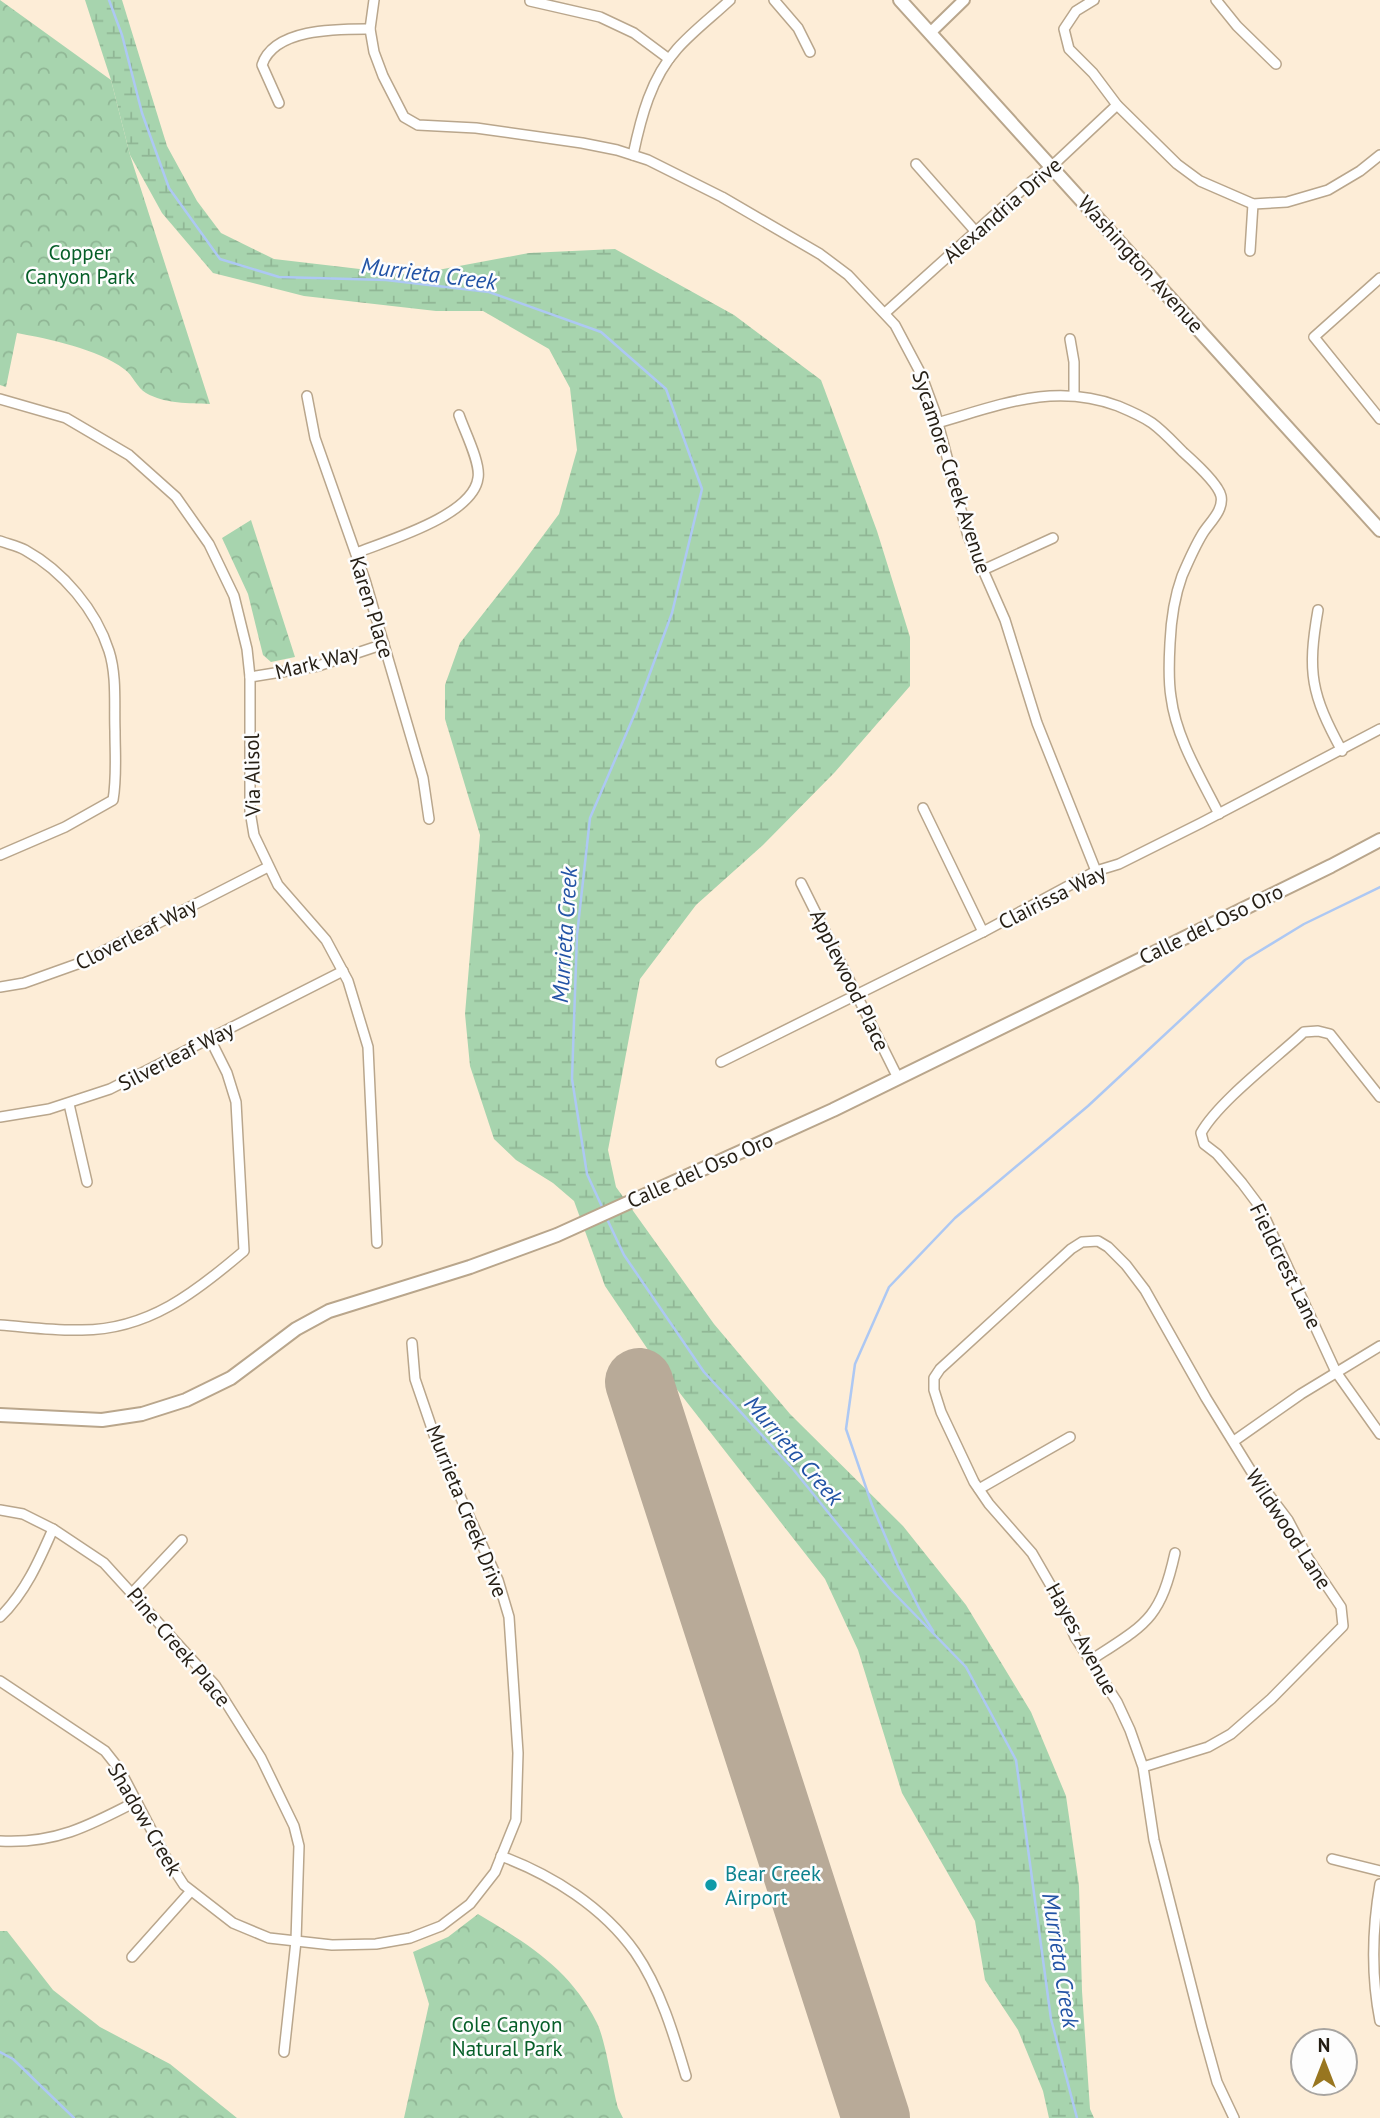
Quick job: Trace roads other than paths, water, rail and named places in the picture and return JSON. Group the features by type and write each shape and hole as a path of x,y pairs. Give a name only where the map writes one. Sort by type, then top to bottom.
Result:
{"main road":[{"name":"Washington Avenue","path":"900,0 1380,530"},
{"name":"Calle del Oso Oro","path":"0,1415 102,1420 125,1418 163,1408 204,1392 231,1378 296,1329 329,1311 470,1267 557,1235 898,1078 1380,840"}],"street":[{"path":"279,103 262,65 266,54 298,36 325,30 370,29 374,0"},
{"path":"633,155 645,106 661,71 678,48 730,0"},
{"path":"774,0 798,28 810,52"},
{"path":"930,33 964,0"},
{"path":"1094,0 1076,11 1064,29 1069,49 1093,73 1117,105 1177,164 1200,181 1253,204 1287,202 1328,190 1360,171 1380,155"},
{"path":"1216,0 1237,26 1276,64"},
{"path":"530,1 600,17 634,33 669,59"},
{"name":"Sycamore Creek Avenue","path":"370,29 374,52 383,76 404,117 418,125 505,132 582,143 633,155 681,175 791,235 848,275 885,313 895,325 921,374 968,536 1005,620 1037,723 1096,871"},
{"name":"Alexandria Drive","path":"885,313 1117,105"},
{"path":"916,164 976,232"},
{"path":"1250,251 1253,204"},
{"path":"1380,278 1314,337 1380,418"},
{"path":"1070,339 1074,362 1074,396"},
{"path":"937,423 1029,398 1053,395 1104,401 1150,422 1194,462 1218,489 1222,498 1218,512 1202,533 1182,576 1171,618 1168,665 1176,719 1219,814"},
{"name":"Karen Place","path":"307,396 315,438 356,553 423,778 429,819"},
{"name":"Via Alisol","path":"0,399 66,418 130,455 176,497 209,544 234,596 247,649 250,677 250,811 254,835 278,885 326,940 343,971 356,1002 368,1047 377,1243"},
{"path":"356,553 436,522 471,492 478,480 478,469 459,415"},
{"path":"983,570 1053,538"},
{"path":"0,541 25,550 61,577 82,598 101,633 110,652 114,689 116,785 113,800 65,827 0,855"},
{"path":"1318,610 1311,666 1314,690 1325,719 1342,751"},
{"name":"Mark Way","path":"250,677 318,666 384,645"},
{"name":"Clairissa Way","path":"721,1062 983,932 1096,871 1119,864 1219,814 1380,729"},
{"path":"923,808 983,932"},
{"name":"Cloverleaf Way","path":"0,987 23,983 80,963 268,867"},
{"name":"Applewood Place","path":"802,883 898,1078"},
{"name":"Silverleaf Way","path":"0,1117 69,1104 110,1089 343,971"},
{"name":"Fieldcrest Lane","path":"1380,1097 1331,1034 1304,1032 1227,1102 1207,1122 1201,1133 1204,1144 1217,1154 1242,1182 1260,1208 1336,1372 1380,1434"},
{"path":"0,1325 81,1331 125,1325 170,1307 244,1251 236,1102 227,1073 210,1039"},
{"path":"69,1104 87,1182"},
{"name":"Wildwood Lane","path":"1083,1242 1098,1241 1108,1247 1145,1290 1251,1471 1288,1520 1308,1559 1341,1607 1343,1626 1271,1699 1231,1734 1208,1747 1143,1767"},
{"name":"Hayes Avenue","path":"1083,1242 952,1357 934,1378 934,1390 941,1412 979,1489 1032,1553 1057,1596 1075,1636 1117,1702 1130,1730 1143,1767 1154,1840 1217,2082 1234,2118"},
{"name":"Murrieta Creek Drive","path":"296,1941 332,1945 376,1944 410,1938 440,1926 470,1904 495,1872 516,1820 518,1753 509,1617 498,1580 440,1452 415,1379 412,1343"},
{"path":"1234,1441 1336,1372 1380,1346"},
{"path":"979,1489 1070,1437"},
{"name":"Pine Creek Place","path":"0,1510 23,1514 53,1529 104,1563 215,1685 261,1758 294,1826 299,1846 296,1941 284,2052"},
{"path":"0,1617 18,1599 53,1529"},
{"path":"133,1592 182,1540"},
{"path":"1091,1660 1131,1636 1152,1616 1162,1600 1175,1553"},
{"name":"Shadow Creek","path":"0,1681 105,1751 120,1770 165,1856 184,1885 233,1923 269,1938 296,1941"},
{"path":"0,1841 38,1841 66,1835 137,1801"},
{"path":"501,1856 522,1864 580,1897 610,1924 635,1952 676,2040 686,2076"},
{"path":"1332,1859 1380,1871"},
{"path":"1380,1884 1374,1916 1372,1955 1380,2021"},
{"path":"132,1957 191,1891"}],"waterway":[{"name":"Murrieta Creek","path":"109,0 122,35 142,113 169,188 220,259 279,277 386,280 489,292 601,332 666,389 702,489 672,613 636,711 590,818 577,935 572,1079 587,1174 603,1209"},
{"path":"933,1631 898,1566 872,1505 846,1429 855,1364 889,1287 955,1218 1088,1106 1245,960 1304,924 1380,887"},
{"name":"Murrieta Creek","path":"607,1219 624,1255 704,1372 793,1469 891,1590 966,1667 1016,1760 1051,2019 1077,2118"},
{"path":"0,2052 13,2059 74,2118"}],"place":[{"name":"Bear Creek Airport","path":"711,1885"}],"park label":[{"name":"Copper Canyon Park","path":"80,264"},
{"name":"Cole Canyon Natural Park","path":"507,2036"}]}
